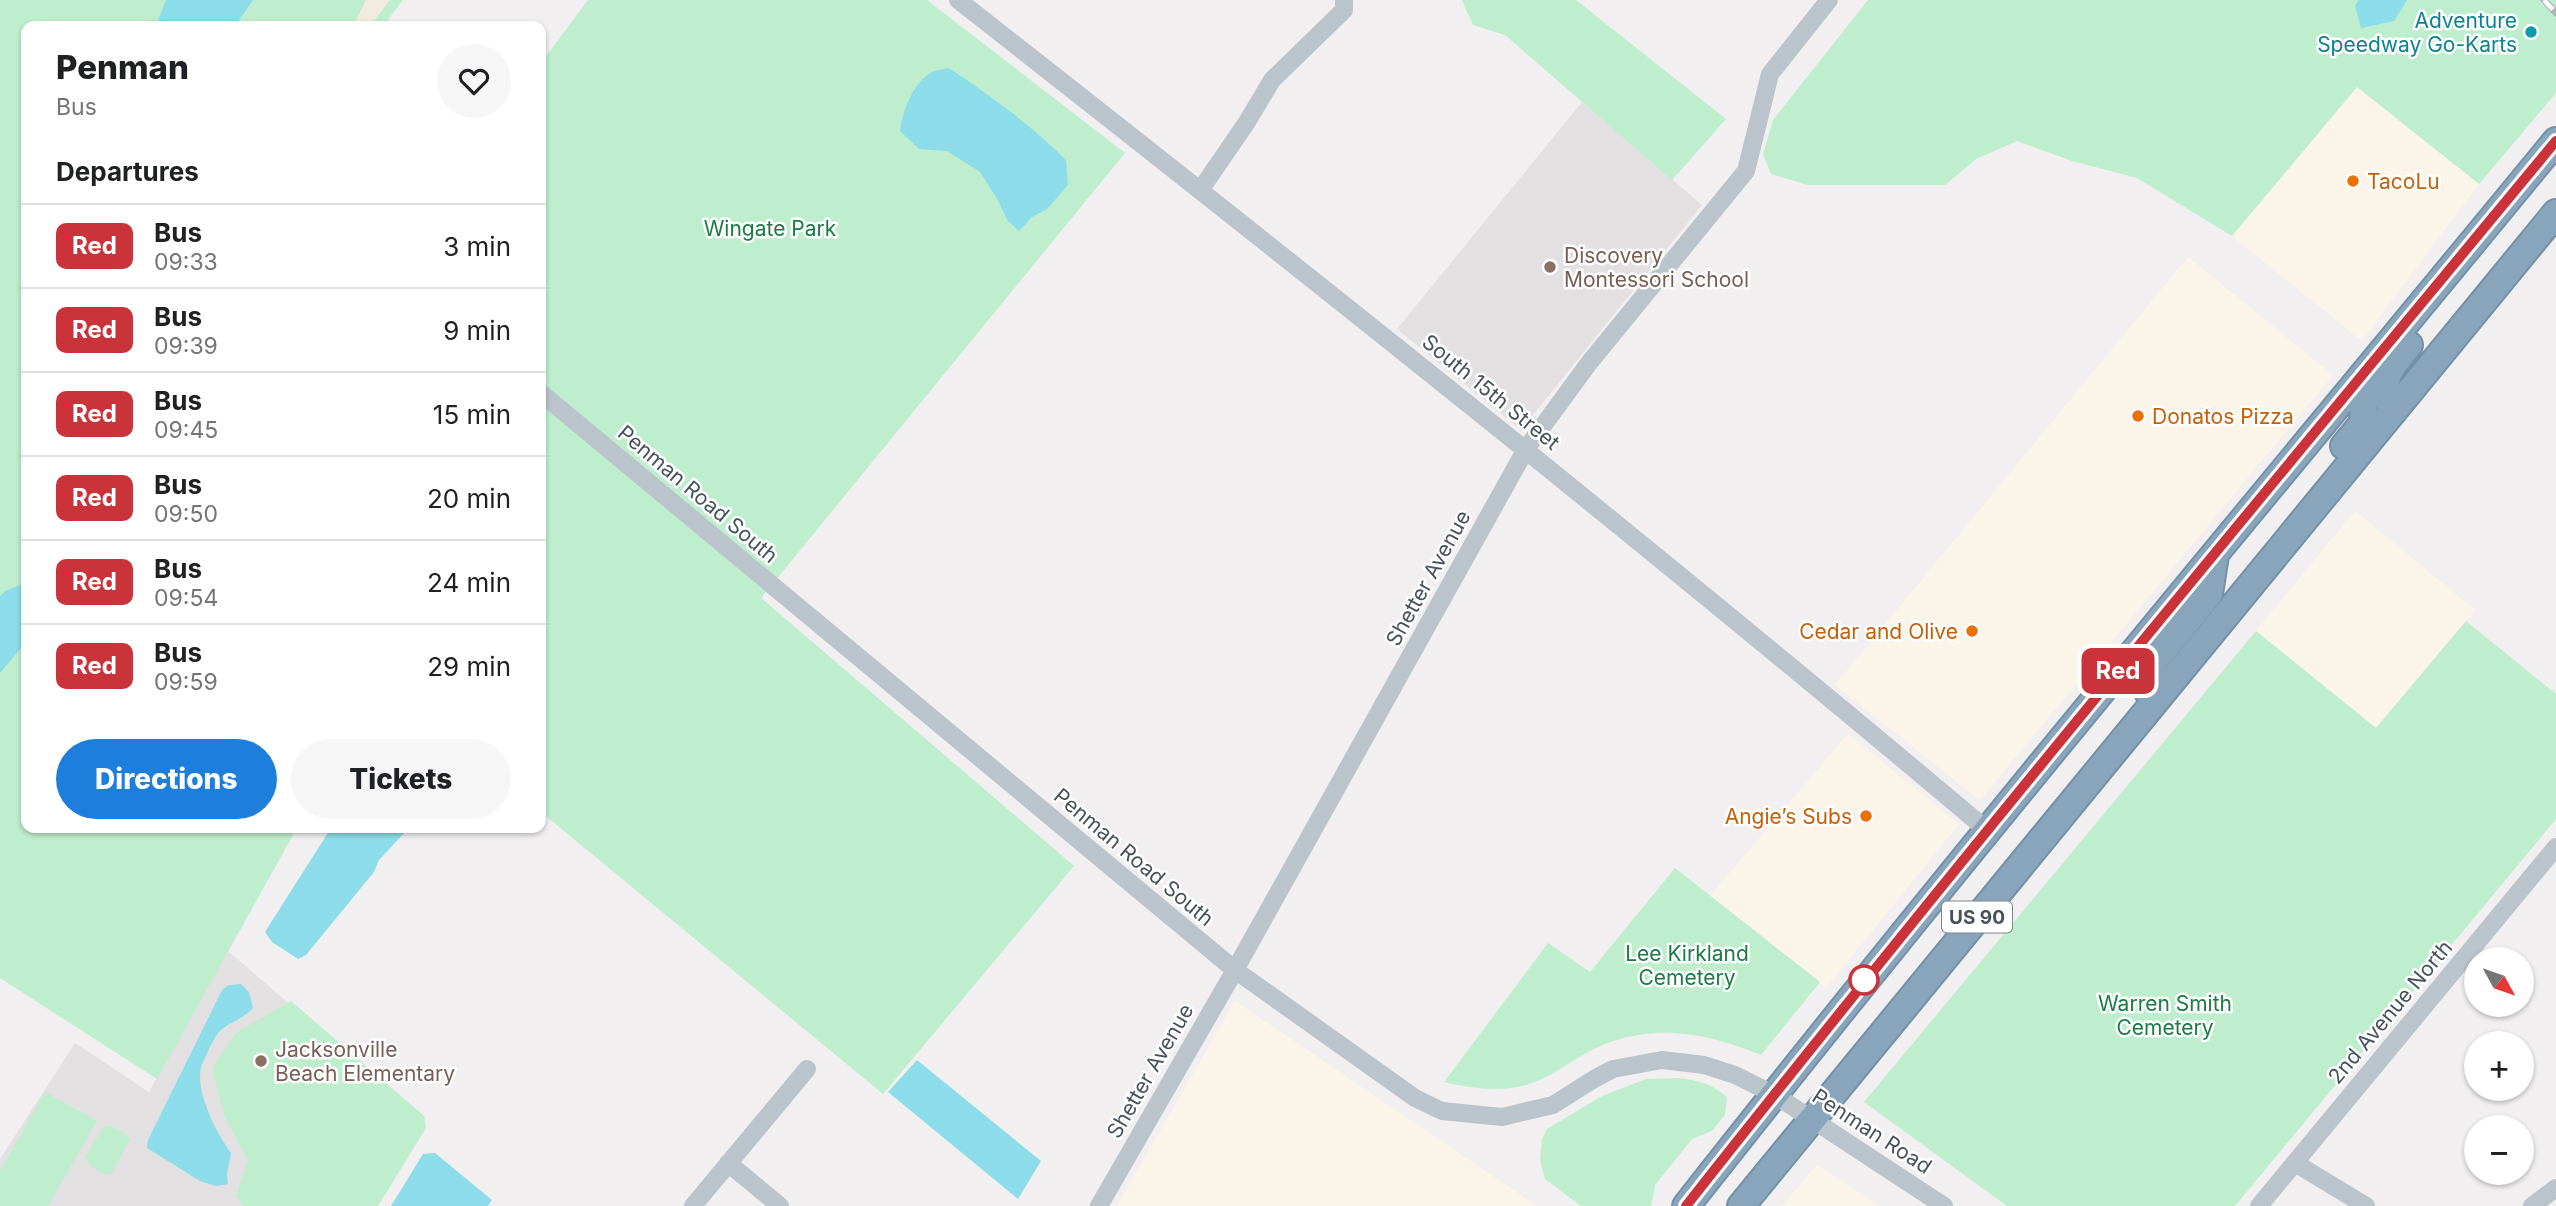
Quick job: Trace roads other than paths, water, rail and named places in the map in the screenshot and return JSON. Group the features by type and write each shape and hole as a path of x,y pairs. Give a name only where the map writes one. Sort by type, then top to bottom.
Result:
{"highway":[{"name":"US 90","path":"1685,1206 1873,969 2556,141"},
{"name":"US 90","path":"1741,1206 2556,213"},
{"path":"2393,412 2385,395 2386,379 2397,360 2496,241 2488,223"},
{"path":"2237,600 2234,575 2363,423 2364,398 2361,379"},
{"path":"2154,701 2143,680 2147,670 2209,594 2216,554"}],"street":[{"name":"South 15th Street","path":"958,0 1201,189 1526,449 1987,830"},
{"path":"1201,189 1272,80 1344,10 1344,0"},
{"name":"Shetter Avenue","path":"1099,1206 1235,970 1526,449 1589,363 1746,171 1770,74 1829,0"},
{"name":"Penman Road South","path":"546,397 1235,970 1415,1098 1442,1111 1502,1117 1553,1105 1613,1069 1662,1060 1704,1065 1735,1075 1775,1095"},
{"name":"2nd Avenue North","path":"2259,1206 2556,847"},
{"path":"693,1206 807,1069"},
{"name":"Penman Road","path":"1775,1095 1944,1206"},
{"path":"728,1163 780,1206"},
{"path":"2295,1163 2366,1206"},
{"path":"2532,1206 2556,1188"}],"water":[{"path":"166,0 253,0 238,21 158,21"},
{"path":"2359,0 2407,0 2394,21 2361,28 2355,6"},
{"path":"949,68 1010,111 1066,160 1068,185 1047,209 1032,217 1019,231 1007,220 980,172 947,151 919,149 900,131 906,106 919,83 932,72"},
{"path":"21,585 21,648 0,673 0,596"},
{"path":"328,833 404,833 379,860 374,872 306,955 298,959 272,942 265,932"},
{"path":"241,984 249,992 253,1008 220,1031 201,1067 204,1100 231,1153 228,1184 216,1186 200,1181 147,1148 148,1140 222,990 229,985"},
{"path":"917,1060 1041,1161 1018,1199 888,1092"},
{"path":"435,1153 492,1200 488,1206 391,1206 423,1154"}],"railway":[{"path":"2544,0 2556,13"}],"place":[{"name":"Adventure Speedway Go-Karts","path":"2531,32"},
{"name":"TacoLu","path":"2353,181"},
{"name":"Discovery Montessori School","path":"1550,267"},
{"name":"Donatos Pizza","path":"2138,416"},
{"name":"Cedar and Olive","path":"1972,631"},
{"name":"Angie’s Subs","path":"1866,816"},
{"name":"Jacksonville Beach Elementary","path":"261,1061"}],"park label":[{"name":"Wingate Park","path":"770,228"},
{"name":"Lee Kirkland Cemetery","path":"1687,965"},
{"name":"Warren Smith Cemetery","path":"2165,1015"}]}
